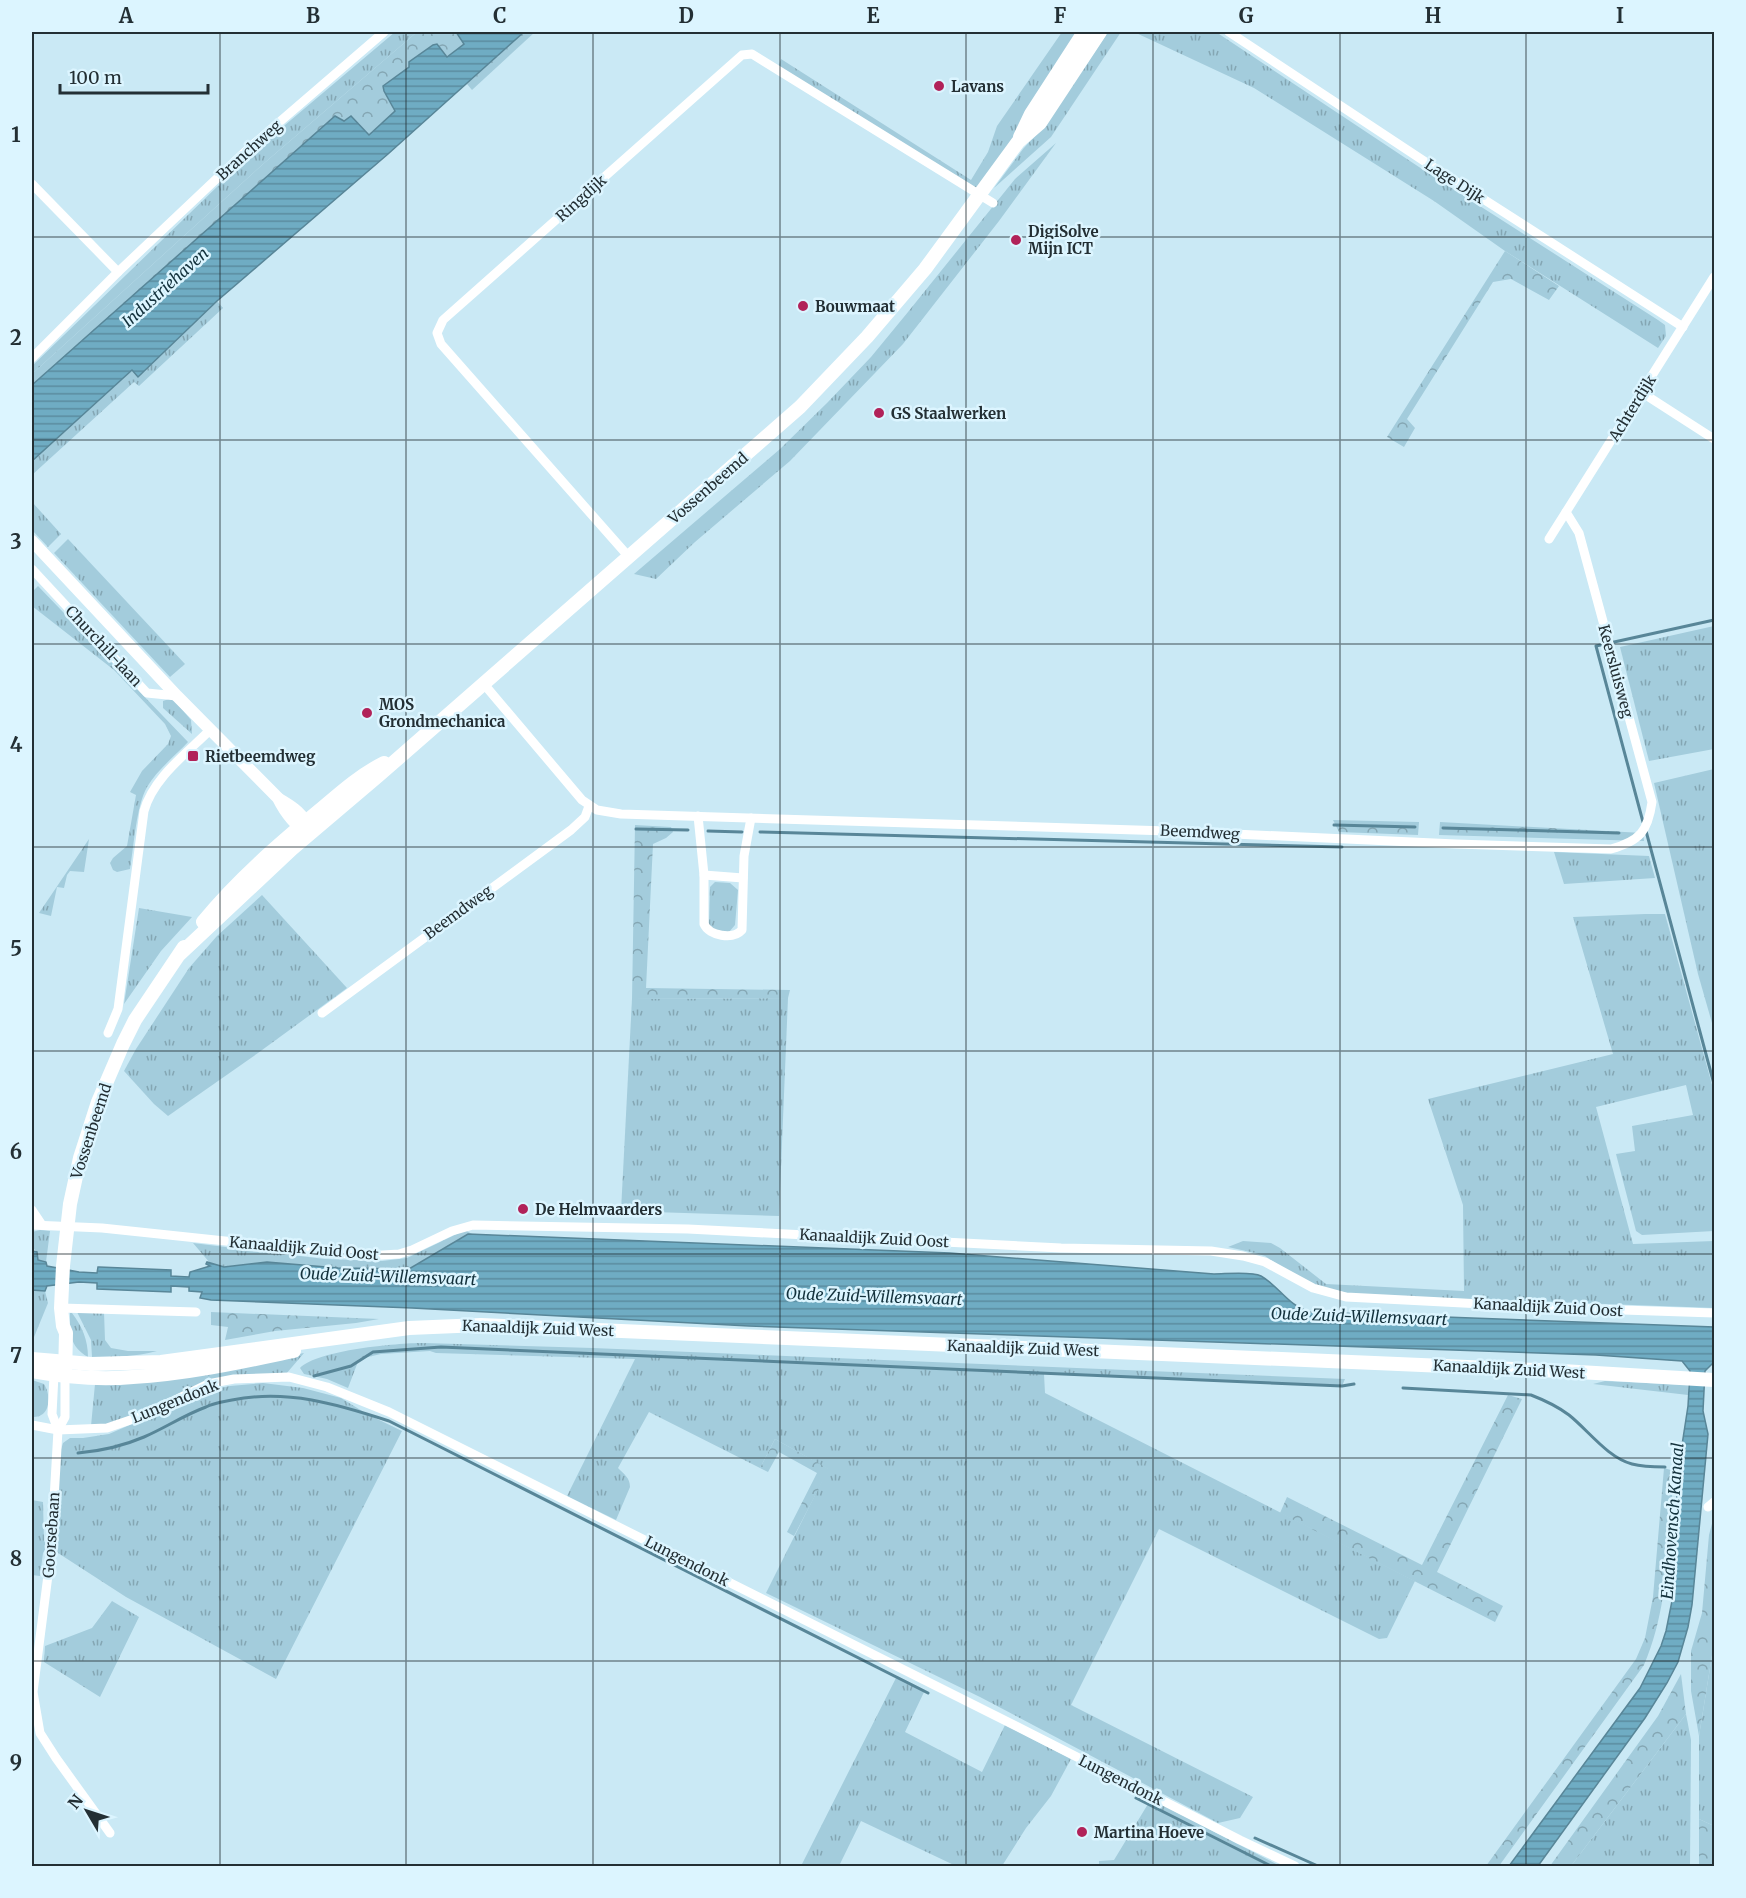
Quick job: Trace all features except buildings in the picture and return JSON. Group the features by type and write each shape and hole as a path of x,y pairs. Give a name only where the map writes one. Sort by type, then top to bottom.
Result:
{"main road":[{"name":"Vossenbeemd","path":"60,1369 58,1333 63,1326 61,1308 63,1266 67,1226 80,1158 111,1070 135,1020 192,935 227,895 305,828 406,750 807,400 867,337 911,286 980,196 1018,142 1030,114 1084,32"},
{"name":"Vossenbeemd","path":"1018,142 1040,123 1100,32"},
{"name":"Kanaaldijk Zuid West","path":"32,1371 92,1364 161,1362 409,1328 481,1325 1562,1371 1710,1380"},
{"name":"Kanaaldijk Zuid West","path":"32,1359 60,1369"}],"street":[{"name":"Branchweg","path":"32,358 118,272 248,149 384,32"},
{"name":"Lage Dijk","path":"1229,32 1683,327"},
{"name":"Ringdijk","path":"628,557 441,344 437,333 443,320 742,56 752,54 980,196"},
{"path":"32,184 118,272"},
{"path":"980,196 993,203"},
{"name":"Achterdijk","path":"1549,538 1714,277"},
{"path":"1641,392 1714,439"},
{"name":"Keersluisweg","path":"1566,512 1579,533 1652,802 1650,818 1644,832"},
{"name":"Churchill-laan","path":"32,541 210,730 278,798 294,808 305,828"},
{"path":"40,578 54,565"},
{"name":"Churchill-laan","path":"32,569 147,693 177,696"},
{"path":"483,683 589,806"},
{"path":"108,1033 118,1009 147,801 155,785 210,730"},
{"name":"Beemdweg","path":"322,1013 571,830 585,817 589,806 597,810 621,814 1168,831 1611,849 1625,845 1644,832"},
{"path":"698,816 704,875 704,924 707,931 711,933 733,935 742,930 744,856 751,818"},
{"path":"704,875 743,878"},
{"path":"32,1210 42,1225"},
{"name":"Kanaaldijk Zuid Oost","path":"32,1225 67,1226 367,1256 399,1254 452,1231 473,1225 688,1229 1060,1248 1211,1251 1265,1262 1313,1288 1346,1297 1714,1313"},
{"path":"61,1308 196,1312"},
{"name":"Goorsebaan","path":"60,1369 52,1414 58,1430 51,1552 33,1692 35,1713 40,1733 110,1833"},
{"name":"Lungendonk","path":"58,1430 107,1428 141,1416 208,1384 234,1379 290,1377 327,1387 400,1417 1230,1836 1295,1866"},
{"path":"32,1425 58,1430"}],"green space":[{"path":"395,32 417,32 262,165 32,374 32,366 252,153"},
{"path":"417,32 456,32 464,44 448,57 437,44 433,45 409,62 409,67 383,86 395,111 369,135 351,116 344,121 338,117 32,385 32,374 262,165"},
{"path":"524,32 535,32 472,90 467,84"},
{"path":"1062,32 1081,32 1014,140 977,189 778,67 781,59 971,180 988,152 997,126"},
{"path":"1108,32 1121,32 1051,137 994,188 1023,149 1046,124"},
{"path":"1134,32 1216,32 1422,169 1658,320 1665,325 1666,336 1658,348 1505,251 1434,201 1254,88"},
{"path":"1056,143 999,221 903,344 790,461 695,542 656,579 634,574 780,449 827,403 871,357 1015,179"},
{"path":"1505,251 1559,286 1549,300 1511,279 1493,282 1407,419 1415,428 1404,447 1387,437"},
{"path":"217,301 223,308 139,386 134,382 32,475 32,461 38,454 131,371 133,370 138,377"},
{"path":"32,502 61,534 48,547 32,530"},
{"path":"68,539 185,664 170,677 54,553"},
{"path":"38,586 188,742 161,769 143,795 130,869 117,872 113,870 110,863 127,846 136,795 130,792 142,771 168,744 171,736 165,724 114,670 32,606 32,592"},
{"path":"1714,626 1714,749 1649,761 1620,647"},
{"path":"169,699 175,701 191,720 192,734 163,708 163,701"},
{"path":"1714,769 1714,1030 1698,974 1654,783"},
{"path":"1333,820 1419,822 1418,835 1339,832"},
{"path":"1440,822 1643,833 1644,841 1439,835"},
{"path":"635,825 671,827 673,832 653,844 646,988 790,990 788,998 632,999"},
{"path":"89,839 84,872 70,871 64,888 57,887 51,916 39,913"},
{"path":"1554,852 1649,856 1655,878 1564,884"},
{"path":"715,882 730,883 738,890 735,925 729,932 714,932 709,925 710,887"},
{"path":"262,895 347,988 168,1116 124,1071 189,968 217,936"},
{"path":"139,908 192,917 161,951 124,1004"},
{"path":"1665,914 1714,1092 1714,1231 1642,1235 1636,1231 1616,1154 1635,1151 1632,1126 1693,1115 1686,1085 1596,1107 1633,1244 1714,1241 1714,1308 1357,1295 1307,1284 1265,1256 1228,1247 1243,1241 1271,1243 1326,1284 1464,1291 1463,1205 1428,1099 1613,1054 1573,917"},
{"path":"788,998 779,1216 621,1211 632,999"},
{"path":"465,1230 472,1234 468,1234 409,1269 338,1268 267,1262 224,1267 210,1263 193,1243 325,1259 382,1261 407,1258"},
{"path":"50,1231 46,1262 38,1260 37,1252 32,1247 32,1232"},
{"path":"32,1290 45,1291 48,1303 32,1342"},
{"path":"77,1312 104,1312 105,1340 111,1348 128,1351 157,1351 133,1356 92,1357 91,1340"},
{"path":"211,1312 379,1319 275,1331 225,1340 228,1327 211,1325"},
{"path":"70,1313 76,1318 84,1334 88,1357 74,1344"},
{"path":"423,1343 1345,1379 1342,1386 1044,1374 1045,1393 1415,1581 1387,1638 1379,1639 1159,1529 1071,1705 1253,1797 1240,1818 1218,1823 980,1697 766,1593 828,1469 775,1439 760,1468 649,1412 618,1468 628,1479 630,1487 616,1520 567,1496 635,1359 430,1351 381,1354 359,1359 348,1388 327,1379 304,1374 300,1368 323,1356 340,1352 395,1344"},
{"path":"304,1353 286,1374 242,1379 198,1389 169,1398 111,1423 91,1426 95,1384 233,1366"},
{"path":"32,1380 44,1384 47,1389 48,1406 43,1414 32,1417"},
{"path":"1605,1381 1688,1385 1688,1395 1593,1384"},
{"path":"263,1383 303,1388 341,1398 402,1431 276,1679 126,1597 55,1549 60,1453 63,1443 70,1438 109,1434 210,1390"},
{"path":"1508,1395 1522,1399 1437,1572 1503,1606 1495,1622 1280,1513 1287,1497 1422,1565"},
{"path":"775,1439 829,1469 794,1536 787,1532 817,1473 779,1452 768,1472 760,1468"},
{"path":"1664,1468 1674,1471 1666,1570 1659,1619 1644,1665 1499,1866 1486,1866 1636,1659 1645,1638 1653,1597"},
{"path":"32,1500 43,1502 44,1541 47,1546 43,1553 40,1576 32,1575"},
{"path":"1714,1516 1714,1643 1699,1736 1691,1691 1691,1651 1702,1613 1709,1535"},
{"path":"112,1601 139,1617 100,1697 44,1662 45,1646 92,1628"},
{"path":"1714,1643 1714,1826 1699,1819 1699,1736"},
{"path":"1681,1674 1686,1714 1571,1866 1550,1866 1658,1716"},
{"path":"897,1676 925,1690 905,1732 982,1772 1005,1725 1071,1759 1051,1796 1026,1828 1002,1866 956,1866 861,1821 839,1866 801,1866"},
{"path":"1686,1714 1691,1740 1690,1866 1571,1866"},
{"path":"1151,1799 1280,1866 1099,1866 1099,1861 1114,1860"},
{"path":"1699,1819 1714,1826 1714,1866 1699,1866"}],"water":[{"name":"Industriehaven","path":"456,32 524,32 388,154 217,301 138,377 132,370 32,461 32,385 335,116 344,121 351,116 369,135 395,111 383,86 409,67 409,62 433,45 437,44 447,57 464,44"},
{"name":"Oude Zuid-Willemsvaart","path":"468,1234 950,1253 1214,1274 1238,1273 1261,1276 1290,1301 1310,1312 1714,1327 1714,1362 1705,1371 1703,1411 1708,1434 1692,1605 1678,1662 1645,1718 1538,1866 1509,1866 1640,1688 1661,1646 1673,1596 1678,1471 1688,1406 1690,1371 1682,1361 1596,1355 749,1326 211,1300 200,1298 202,1292 189,1291 189,1287 171,1286 171,1292 97,1289 97,1283 79,1282 47,1286 45,1291 32,1290 32,1251 37,1252 38,1260 46,1262 47,1266 97,1273 98,1267 171,1270 171,1276 189,1277 190,1272 210,1266 206,1264 207,1262 224,1267 267,1262 338,1268 409,1269"}],"waterway":[{"path":"1643,822 1596,646 1714,620"},
{"path":"1334,825 1415,827"},
{"path":"1443,828 1619,833"},
{"path":"636,829 688,830"},
{"path":"708,831 742,832"},
{"path":"1646,831 1714,1084"},
{"path":"760,832 1342,847"},
{"path":"314,1376 351,1366 373,1352 441,1347 1342,1386 1354,1384"},
{"name":"Eindhovensch Kanaal","path":"1403,1388 1531,1395 1569,1415 1606,1450 1623,1461 1640,1466 1665,1467"},
{"path":"78,1453 128,1443 212,1404 232,1400 252,1397 292,1397 350,1409 389,1421 928,1693"},
{"path":"1136,1798 1271,1866"},
{"path":"1255,1838 1318,1866"}],"place":[{"name":"Lavans","path":"939,86"},
{"name":"DigiSolve Mijn ICT","path":"1016,240"},
{"name":"Bouwmaat","path":"803,306"},
{"name":"GS Staalwerken","path":"879,413"},
{"name":"MOS Grondmechanica","path":"367,713"},
{"name":"Rietbeemdweg","path":"193,756"},
{"name":"De Helmvaarders","path":"523,1209"},
{"name":"Martina Hoeve","path":"1082,1832"}]}
